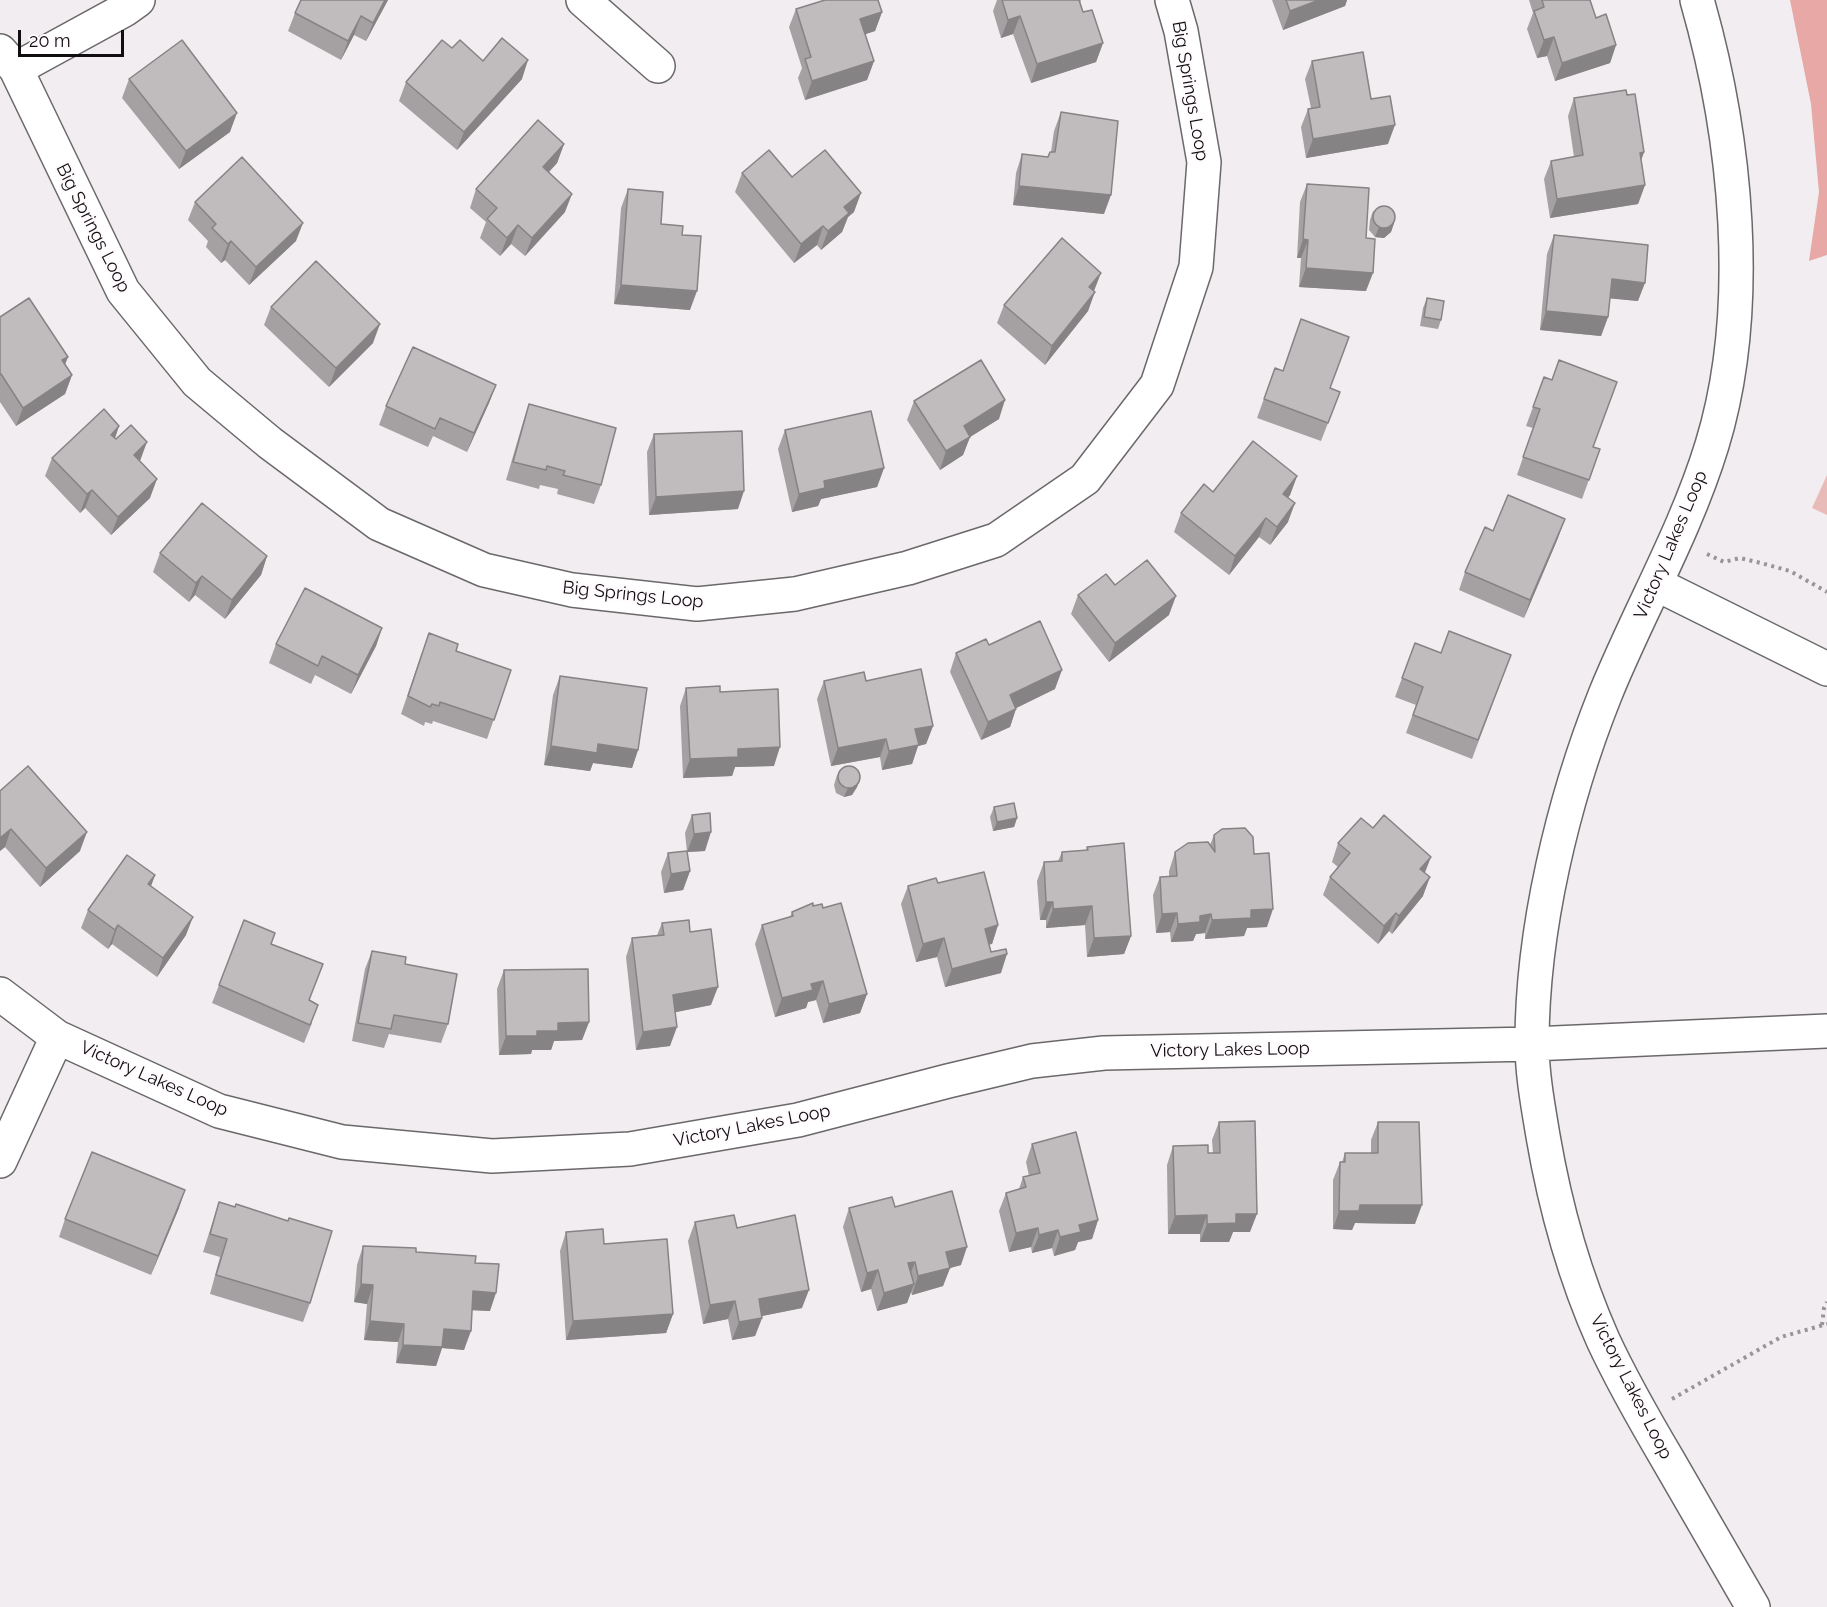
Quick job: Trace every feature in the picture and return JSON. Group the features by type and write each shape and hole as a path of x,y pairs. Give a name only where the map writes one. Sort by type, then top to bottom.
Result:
{"street":[{"path":"8,60 124,10 138,0"},
{"path":"583,0 658,66"},
{"name":"Big Springs Loop","path":"8,60 123,291 197,382 270,443 380,524 484,570 572,590 697,604 795,594 908,568 996,540 1085,479 1157,385 1196,267 1204,162 1181,31 1172,0"},
{"name":"Victory Lakes Loop","path":"1697,0 1708,38 1726,129 1735,219 1737,294 1729,368 1713,441 1689,512 1605,695 1574,781 1552,871 1537,962 1532,1044 1537,1100 1551,1181 1573,1260 1603,1340 1643,1416 1753,1607"},
{"path":"1656,584 1827,669"},
{"name":"Victory Lakes Loop","path":"0,994 57,1037 219,1111 342,1142 492,1156 641,1147 798,1120 1032,1061 1104,1053 1532,1044"},
{"path":"1532,1044 1827,1031"},
{"path":"0,1161 57,1037"}],"path":[{"path":"1677,539 1724,562 1740,558 1790,571 1827,592"},
{"path":"1643,1416 1780,1337 1824,1324 1824,1308 1827,1302"}],"shaded area":[{"path":"1790,0 1827,0 1827,255 1809,261 1819,192 1811,104"},
{"path":"1827,475 1827,515 1812,508"}],"building":[{"path":"301,0 385,0 373,23 361,16 348,41 295,13"},
{"path":"825,0 878,0 882,12 860,19 874,61 812,81 805,59 811,57 796,9"},
{"path":"1002,0 1079,0 1083,12 1092,10 1103,43 1037,64 1020,16 1008,20"},
{"path":"1286,0 1319,0 1290,11"},
{"path":"1542,0 1590,0 1596,18 1606,14 1616,45 1562,63 1554,37 1544,40 1534,11 1544,7"},
{"path":"502,38 528,60 464,132 406,82 442,40 452,48 460,40 483,61"},
{"path":"182,40 237,113 186,151 129,79"},
{"path":"1363,52 1371,99 1390,96 1395,125 1313,139 1308,109 1320,107 1312,61"},
{"path":"1626,90 1627,95 1635,94 1644,152 1640,153 1645,185 1557,199 1551,161 1583,155 1574,98"},
{"path":"1061,112 1118,121 1111,195 1019,186 1022,154 1048,157 1050,152 1055,152"},
{"path":"538,120 564,144 543,167 572,194 532,238 518,225 507,238 487,219 497,208 476,189"},
{"path":"769,150 792,177 825,150 861,193 844,207 849,213 828,231 823,226 801,244 742,173"},
{"path":"242,157 303,223 256,267 231,241 228,244 212,228 216,224 195,202"},
{"path":"1307,184 1369,188 1366,238 1375,239 1373,273 1306,268 1308,240 1303,239"},
{"path":"628,189 663,192 661,224 683,226 682,235 701,236 697,291 621,285"},
{"path":"1380,206 1388,206 1395,213 1395,221 1388,228 1380,228 1373,221 1373,213"},
{"path":"1554,235 1648,245 1645,283 1612,279 1608,317 1546,311"},
{"path":"1062,238 1101,273 1089,287 1095,292 1052,346 1004,305"},
{"path":"316,261 380,324 336,368 271,307"},
{"path":"29,298 68,357 62,360 72,375 23,408 0,375 0,317"},
{"path":"1427,298 1444,301 1441,320 1424,317"},
{"path":"1301,319 1349,337 1330,388 1340,392 1328,423 1264,399 1275,368 1283,371"},
{"path":"413,347 496,385 474,433 440,418 435,429 386,406"},
{"path":"981,360 1005,400 964,426 970,437 946,451 914,401"},
{"path":"1559,360 1617,382 1593,447 1600,449 1589,480 1523,457 1540,409 1533,407 1544,377 1552,380"},
{"path":"529,404 616,428 601,485 563,475 565,471 547,466 546,470 513,462"},
{"path":"104,409 119,426 111,435 116,439 131,425 147,442 134,455 157,479 118,517 92,490 87,494 52,458"},
{"path":"871,411 884,468 824,481 825,488 799,494 785,430"},
{"path":"742,431 744,491 656,497 654,434"},
{"path":"1253,441 1297,476 1283,494 1295,503 1277,527 1266,518 1235,556 1181,513 1204,484 1213,492"},
{"path":"1508,495 1565,519 1530,600 1465,572 1485,527 1493,531"},
{"path":"202,503 267,556 232,600 202,576 196,583 160,553"},
{"path":"1147,560 1176,596 1115,643 1078,595 1106,574 1115,585"},
{"path":"305,588 382,628 358,675 322,656 318,666 276,644"},
{"path":"1040,621 1062,670 1010,695 1016,709 988,722 956,653 986,639 989,645"},
{"path":"1449,631 1511,655 1478,740 1413,715 1423,687 1402,678 1415,643 1441,653"},
{"path":"429,633 458,644 456,651 511,670 494,720 440,702 439,706 432,704 430,707 408,696"},
{"path":"921,669 933,726 915,729 919,745 889,751 886,739 838,748 824,681 864,672 866,681"},
{"path":"560,676 647,688 638,750 598,744 597,753 551,746"},
{"path":"720,686 720,692 778,689 780,747 738,749 738,757 690,759 686,688"},
{"path":"28,766 87,832 46,868 11,829 0,838 0,791"},
{"path":"849,766 857,769 860,777 857,785 849,788 841,785 838,777 841,769"},
{"path":"1014,803 1017,818 997,822 994,807"},
{"path":"710,813 711,832 694,834 692,815"},
{"path":"1384,815 1431,857 1420,869 1430,877 1399,916 1396,913 1384,926 1330,877 1350,853 1338,843 1361,818 1373,828"},
{"path":"1245,828 1253,837 1254,854 1269,853 1273,909 1251,910 1251,918 1212,920 1211,914 1200,916 1200,922 1178,924 1177,913 1162,914 1160,877 1177,876 1175,852 1188,843 1208,842 1215,852 1214,835 1222,829"},
{"path":"1124,843 1131,936 1094,938 1092,906 1053,909 1053,902 1046,902 1044,862 1062,861 1062,852"},
{"path":"687,851 690,871 671,874 668,853"},
{"path":"127,855 155,875 148,884 193,917 163,958 118,925 115,930 88,910"},
{"path":"984,872 998,925 985,929 991,952 1006,949 1007,954 952,969 944,938 923,944 908,886 936,878 938,883"},
{"path":"813,903 813,906 822,904 823,908 841,903 867,994 829,1004 823,981 811,984 813,990 782,998 762,925 793,916 792,912"},
{"path":"244,920 275,933 271,944 323,964 309,1000 318,1005 310,1025 219,985"},
{"path":"689,920 690,932 711,929 718,987 673,995 677,1027 643,1032 632,938 664,935 662,923"},
{"path":"372,951 406,957 405,964 457,974 448,1024 394,1015 391,1029 358,1023"},
{"path":"588,969 589,1022 558,1023 558,1031 537,1031 537,1036 506,1036 504,970"},
{"path":"1255,1121 1257,1214 1236,1214 1236,1223 1207,1224 1207,1215 1175,1216 1173,1146 1208,1145 1208,1153 1220,1153 1219,1122"},
{"path":"1378,1122 1419,1122 1422,1205 1360,1205 1359,1211 1339,1211 1340,1162 1345,1162 1345,1153 1378,1153"},
{"path":"1076,1132 1098,1220 1079,1225 1081,1232 1060,1237 1058,1230 1039,1235 1038,1228 1016,1233 1006,1193 1026,1187 1023,1177 1040,1173 1032,1144"},
{"path":"92,1152 185,1190 158,1256 65,1219"},
{"path":"952,1191 967,1247 946,1252 950,1268 918,1276 915,1262 908,1263 914,1284 884,1293 878,1270 867,1273 849,1208 892,1197 895,1207"},
{"path":"219,1202 235,1207 236,1204 288,1221 289,1218 332,1231 310,1303 216,1275 227,1239 210,1234"},
{"path":"734,1215 737,1228 795,1215 809,1290 759,1299 762,1318 739,1322 735,1301 710,1305 695,1222"},
{"path":"603,1229 604,1244 667,1239 673,1314 573,1321 566,1232"},
{"path":"363,1246 416,1248 416,1252 476,1256 475,1263 499,1264 496,1293 473,1291 471,1331 444,1329 442,1347 403,1345 404,1324 370,1321 373,1285 361,1284"}]}
